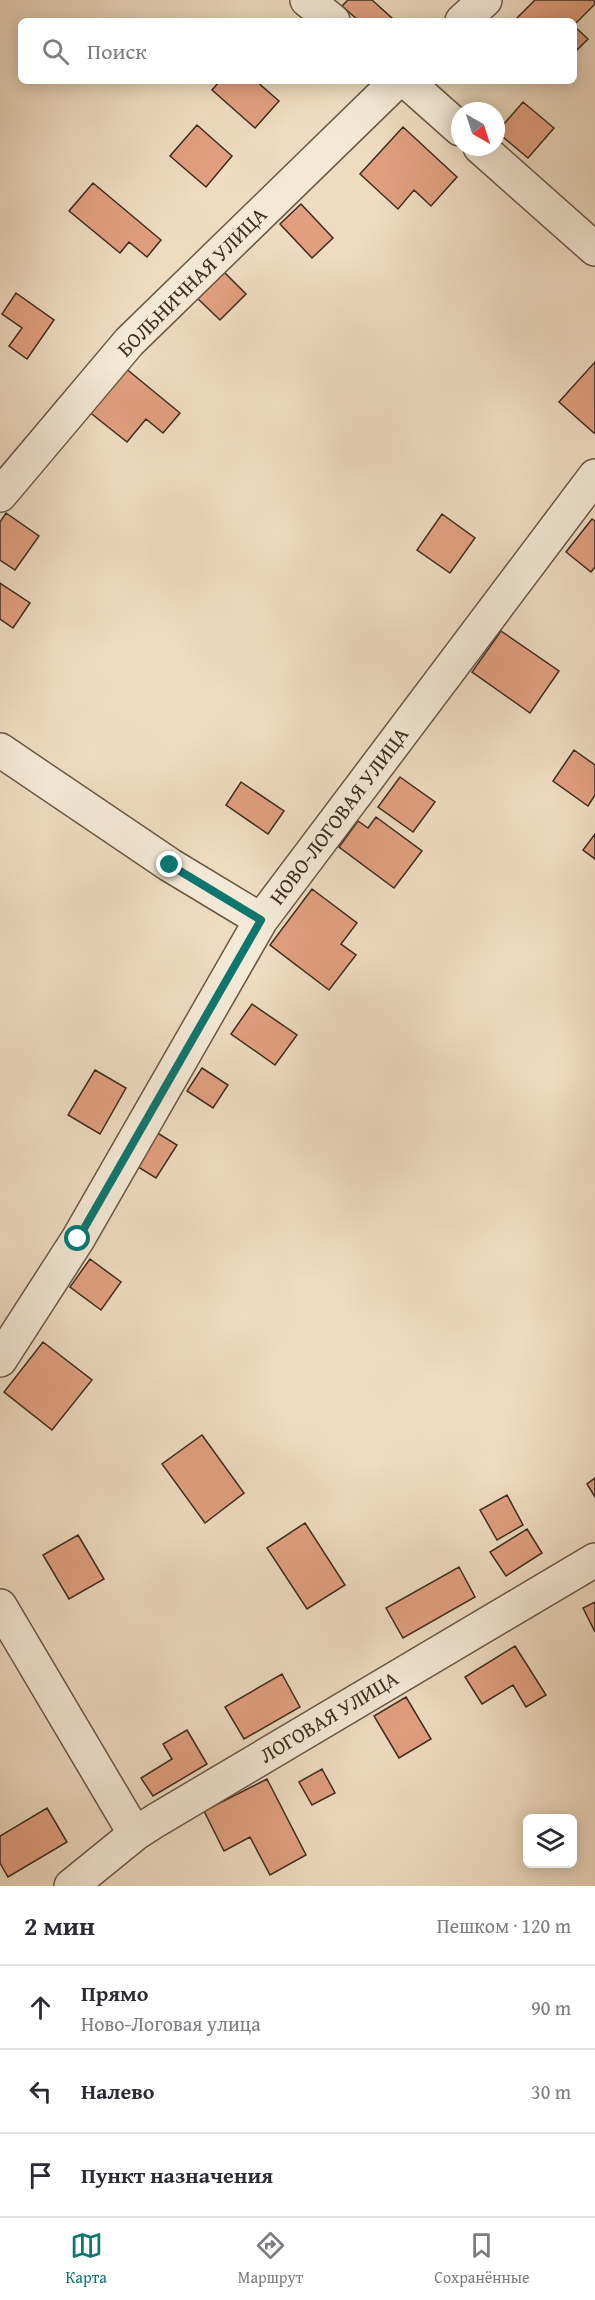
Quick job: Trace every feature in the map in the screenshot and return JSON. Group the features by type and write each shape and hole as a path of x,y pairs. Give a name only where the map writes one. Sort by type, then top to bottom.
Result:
{"street":[{"path":"307,0 329,18"},
{"path":"465,18 484,0"},
{"name":"БОЛЬНИЧНАЯ УЛИЦА","path":"0,495 129,342 394,84"},
{"path":"409,84 451,121"},
{"path":"490,156 595,249"},
{"name":"НОВО-ЛОГОВАЯ УЛИЦА","path":"0,1360 78,1239 261,920 595,476"},
{"path":"0,750 170,865 261,920"},
{"name":"ЛОГОВАЯ УЛИЦА","path":"71,1886 135,1834 595,1560"},
{"path":"0,1606 135,1834"}],"building":[{"path":"348,0 372,0 392,18 356,18 342,6"},
{"path":"535,0 594,0 595,4 577,22 577,18 517,18"},
{"path":"577,29 588,39 577,50"},
{"path":"217,84 259,84 279,101 255,128 212,90"},
{"path":"523,102 554,128 528,158 505,139 505,123"},
{"path":"197,125 232,156 206,187 170,156"},
{"path":"403,127 457,177 431,206 414,190 398,209 360,174"},
{"path":"93,183 161,240 147,257 129,242 120,253 69,211"},
{"path":"301,204 333,238 312,258 280,224"},
{"path":"222,270 246,294 220,320 195,296"},
{"path":"16,293 54,320 27,359 9,346 22,328 2,314"},
{"path":"595,362 595,433 594,433 559,402"},
{"path":"124,367 180,413 163,433 146,419 127,442 88,411"},
{"path":"6,513 39,536 15,570 0,560 0,522"},
{"path":"442,514 475,538 450,573 417,550"},
{"path":"592,519 595,521 595,567 591,572 566,552"},
{"path":"0,583 30,603 13,628 0,619"},
{"path":"501,631 559,671 530,713 472,672"},
{"path":"574,750 595,765 595,795 588,806 553,781"},
{"path":"400,777 435,802 413,832 378,807"},
{"path":"241,782 284,811 268,834 226,805"},
{"path":"376,817 422,851 394,888 339,847 358,821 368,828"},
{"path":"595,834 595,859 583,850"},
{"path":"312,889 357,923 341,944 356,955 329,990 270,945"},
{"path":"252,1004 297,1035 275,1065 231,1034"},
{"path":"202,1068 228,1085 213,1108 187,1091"},
{"path":"95,1070 126,1088 100,1134 68,1115"},
{"path":"151,1129 177,1145 156,1178 130,1162"},
{"path":"90,1259 121,1282 101,1310 70,1287"},
{"path":"43,1342 92,1380 52,1430 4,1392"},
{"path":"202,1435 244,1493 205,1523 162,1464"},
{"path":"595,1478 595,1497 587,1484"},
{"path":"507,1495 523,1525 497,1540 480,1510"},
{"path":"305,1523 345,1585 307,1609 267,1548"},
{"path":"527,1529 542,1553 506,1576 490,1552"},
{"path":"78,1535 104,1579 69,1599 43,1555"},
{"path":"459,1567 475,1597 403,1638 386,1608"},
{"path":"595,1602 595,1632 583,1608"},
{"path":"515,1646 546,1695 526,1707 513,1685 482,1704 465,1677"},
{"path":"282,1674 300,1707 244,1739 225,1707"},
{"path":"406,1697 431,1739 399,1758 374,1716"},
{"path":"187,1730 207,1764 153,1796 141,1778 172,1759 163,1744"},
{"path":"322,1769 335,1793 312,1805 299,1782"},
{"path":"267,1779 306,1855 270,1875 250,1837 224,1851 204,1811"},
{"path":"47,1808 67,1842 8,1877 0,1863 0,1836"}],"route":[{"path":"78,1239 261,920 170,865"}]}
